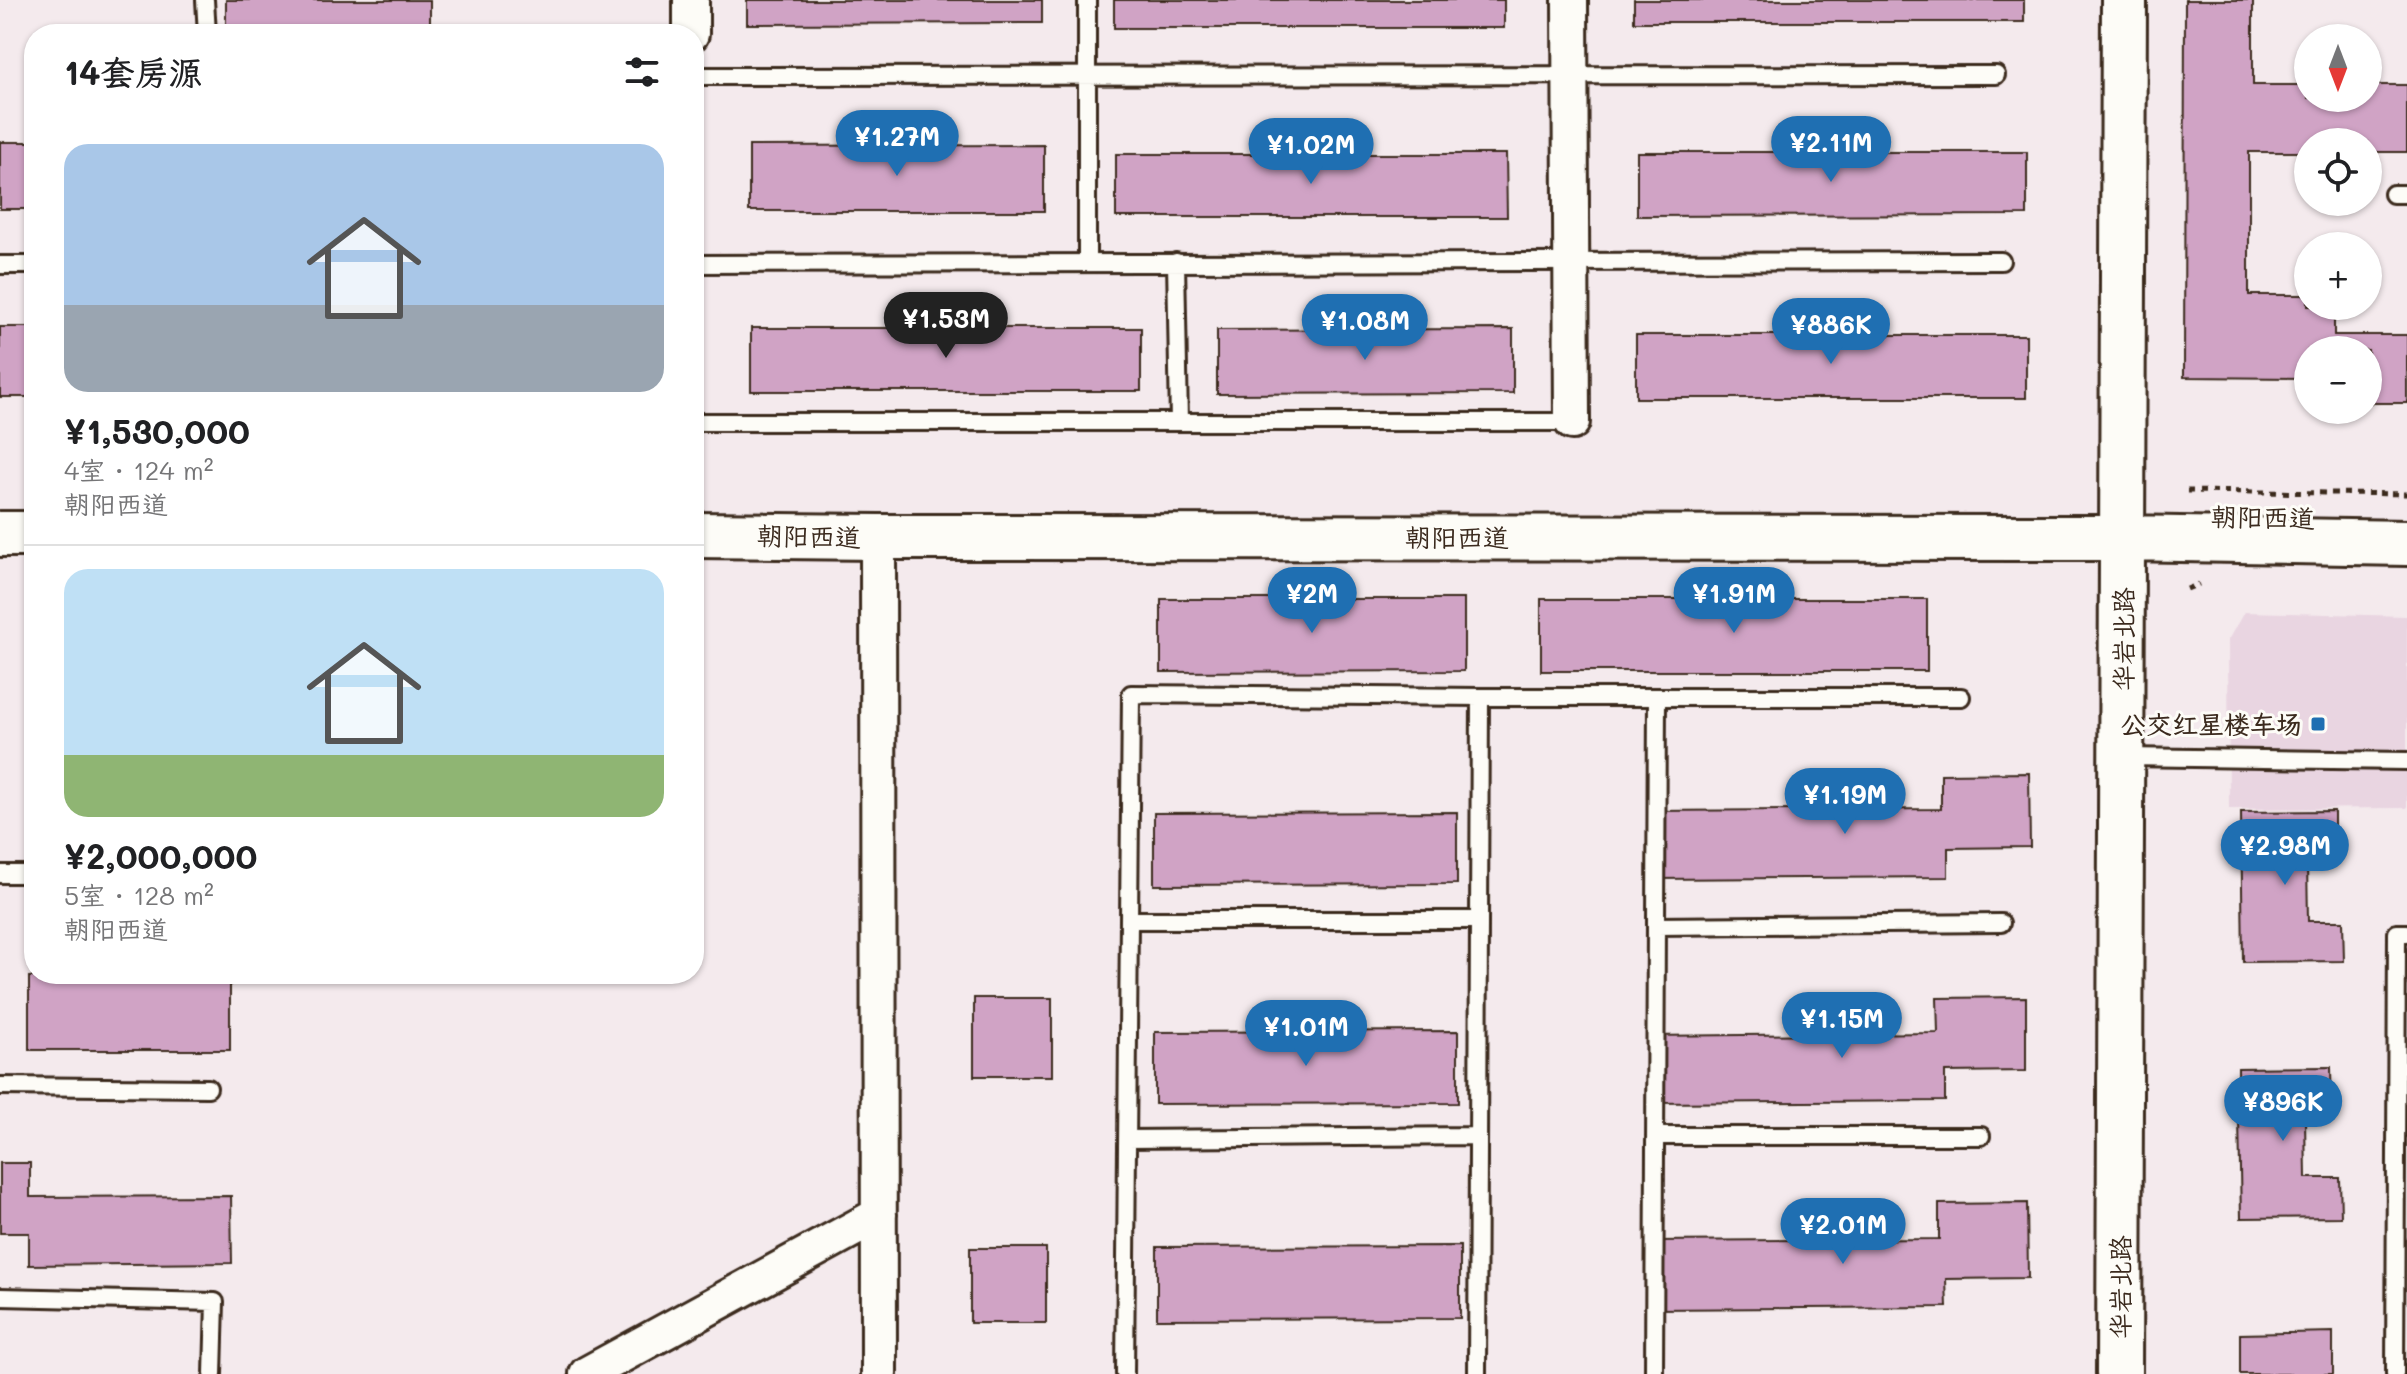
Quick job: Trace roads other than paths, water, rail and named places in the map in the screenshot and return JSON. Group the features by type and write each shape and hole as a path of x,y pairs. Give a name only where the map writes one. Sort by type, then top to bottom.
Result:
{"main road":[{"name":"华岩北路","path":"2119,1374 2124,0"},
{"name":"朝阳西道","path":"2123,538 2190,517 2407,519"},
{"path":"0,534 24,534"},
{"name":"朝阳西道","path":"704,535 2123,538 2407,543"}],"street":[{"path":"691,0 691,24"},
{"path":"1570,0 1572,422"},
{"path":"878,537 879,1374"},
{"path":"587,1374 879,1215"}],"lane":[{"path":"205,0 206,24"},
{"path":"1087,0 1087,263"},
{"path":"704,76 1996,75"},
{"path":"704,264 2001,261"},
{"path":"1176,262 1179,422"},
{"path":"0,265 24,265"},
{"path":"704,422 1572,422"},
{"path":"1125,1374 1131,694 1961,697"},
{"path":"1477,1374 1480,697"},
{"path":"1654,1374 1657,697"},
{"path":"2122,757 2407,761"},
{"path":"0,874 24,874"},
{"path":"1129,920 1478,920"},
{"path":"1656,926 2001,923"},
{"path":"2395,1374 2401,1157 2397,933 2407,933"},
{"path":"0,1086 208,1088"},
{"path":"1127,1139 1478,1136"},
{"path":"1655,1136 1981,1136"},
{"path":"0,1297 215,1302 213,1374"}],"place":[{"name":"公交红星楼车场","path":"2318,724"}]}
